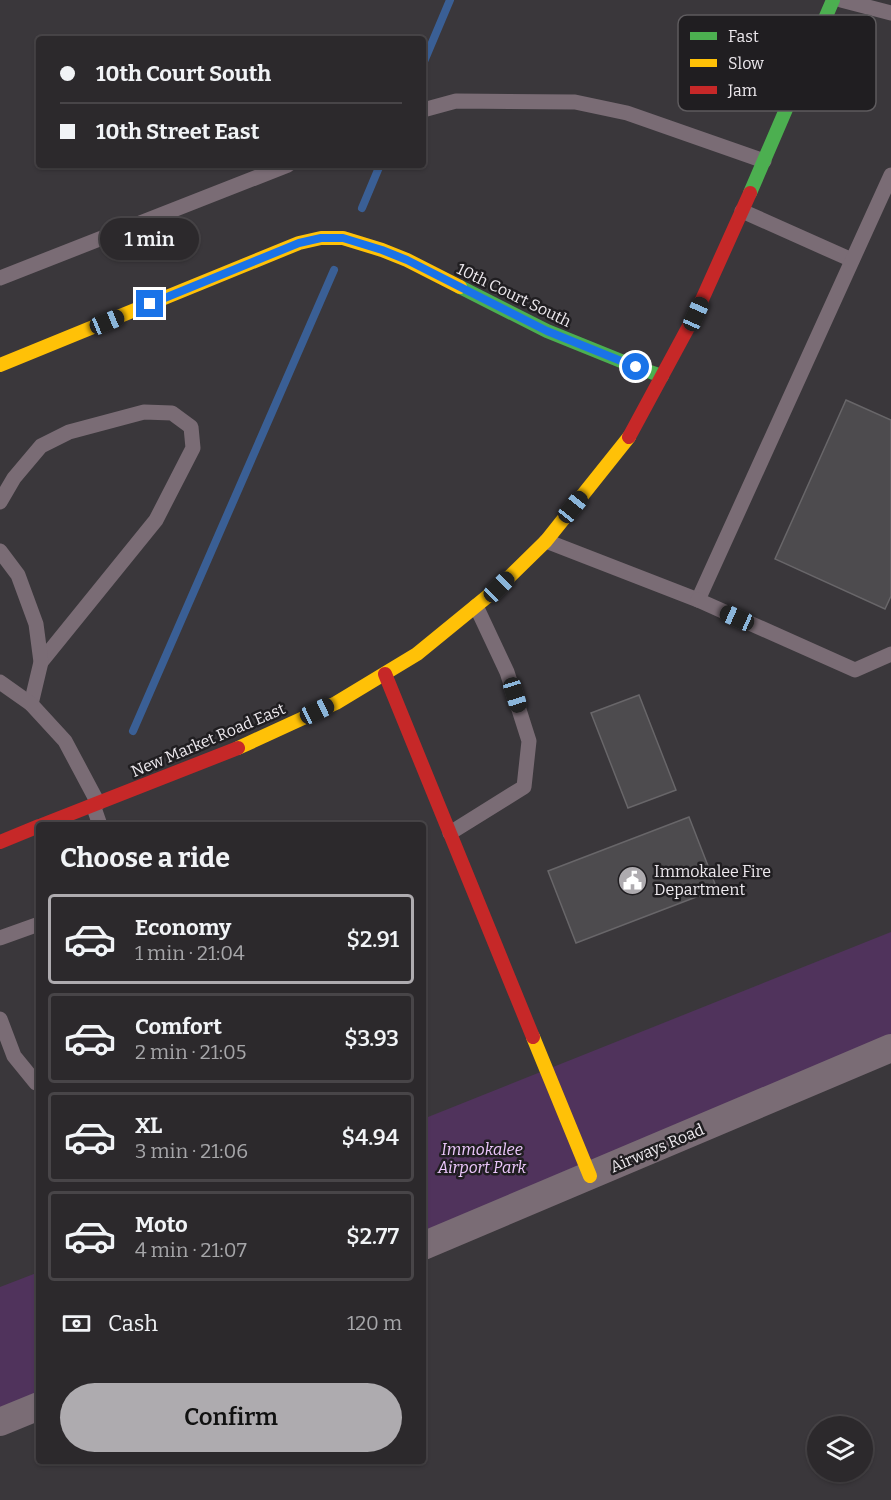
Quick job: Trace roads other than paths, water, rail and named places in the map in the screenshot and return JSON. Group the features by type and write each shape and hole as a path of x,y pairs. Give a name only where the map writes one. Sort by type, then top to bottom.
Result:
{"main road":[{"name":"New Market Road East","path":"827,15 833,0"},
{"name":"New Market Road East","path":"50,822 243,746 336,703 417,654 499,587 546,541 628,438 696,314 785,111"},
{"name":"10th Court South","path":"0,365 299,243 321,238 343,238 407,260 547,331 662,376"},
{"path":"385,674 590,1176"},
{"name":"New Market Road East","path":"0,842 36,828"}],"street":[{"name":"Airways Road","path":"426,1245 891,1048"},
{"path":"0,1422 36,1407"}],"lane":[{"path":"841,0 891,13"},
{"path":"426,109 456,101 576,102 627,112 764,161"},
{"path":"0,278 280,168"},
{"path":"698,600 891,175"},
{"path":"742,211 852,260"},
{"path":"0,502 14,478 41,446 69,432 144,412 172,413 191,427 193,448 156,520 41,662"},
{"path":"546,541 698,600 855,670 891,654"},
{"path":"0,551 18,575 36,624 41,662 31,704"},
{"path":"450,832 524,787 529,741 507,672 476,606"},
{"path":"0,682 31,704 65,741 95,804 99,822"},
{"path":"0,939 36,925"},
{"path":"0,1019 14,1056 36,1083"}],"waterway":[{"path":"426,57 450,0"},
{"path":"362,208 379,168"},
{"path":"133,731 334,270"}],"place":[{"name":"Immokalee Fire Department","path":"633,880"}],"park label":[{"name":"Immokalee Airport Park","path":"482,1158"}]}
